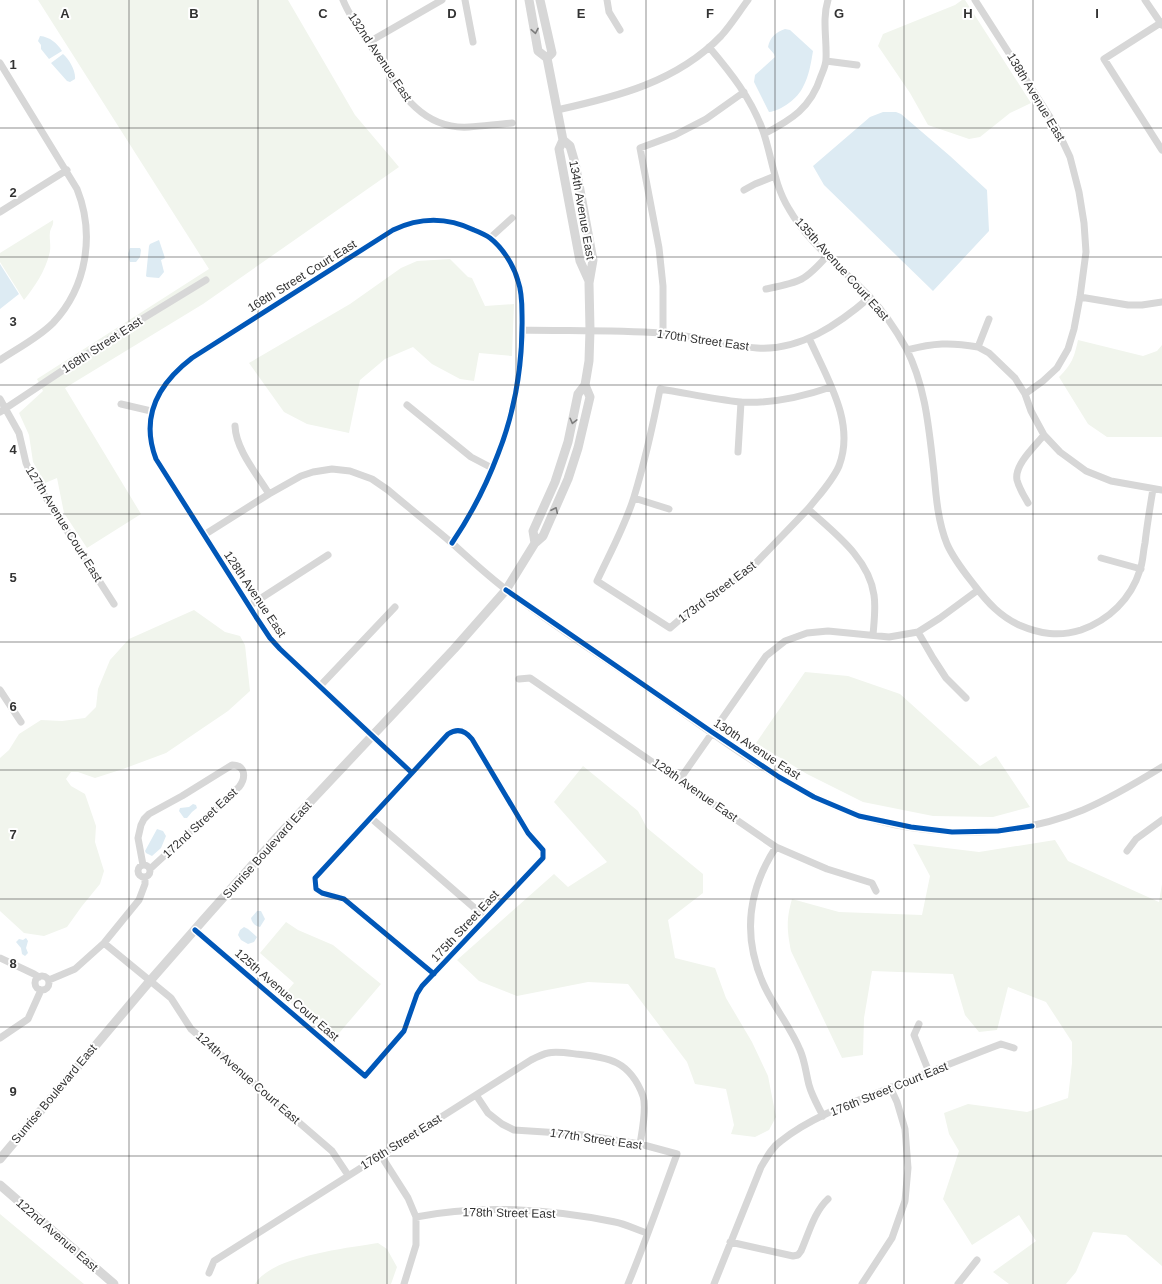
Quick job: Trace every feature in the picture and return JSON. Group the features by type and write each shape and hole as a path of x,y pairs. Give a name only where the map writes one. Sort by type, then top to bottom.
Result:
{"street":[{"name":"132nd Avenue East","path":"344,0 352,17 401,93 426,117 452,126 469,127 512,123"},
{"path":"369,42 442,0"},
{"path":"465,0 473,42"},
{"name":"134th Avenue East","path":"529,0 538,51 547,58 557,110 566,143 576,170 593,260 589,283 590,330"},
{"name":"134th Avenue East","path":"540,0 552,53 547,58"},
{"path":"607,0 609,12 620,30"},
{"path":"557,110 600,100 650,84 682,68 700,55 721,36 748,0"},
{"path":"764,134 787,122 799,113 810,100 817,87 826,61 825,26 828,0"},
{"name":"138th Avenue East","path":"975,0 1055,125 1070,156 1079,192 1084,223 1086,252 1080,297 1074,329 1068,349 1057,368 1043,381 1025,394"},
{"path":"1145,0 1162,23 1104,59 1162,150"},
{"name":"135th Avenue Court East","path":"709,47 732,73 754,109 764,134 775,176 788,208 803,230 827,256 870,297 890,321 907,350 922,392 928,418 939,517 948,545 959,565 992,607 1007,619 1033,631 1053,635 1071,633 1096,624 1112,614 1133,587 1141,569 1153,489"},
{"path":"826,61 857,65"},
{"path":"0,63 67,170 77,189 81,199 86,230 86,256 81,276 72,297 53,323 0,360"},
{"path":"663,333 663,286 659,248 640,148 675,135 706,119 744,92"},
{"name":"134th Avenue East","path":"566,143 559,149 580,261 589,283"},
{"path":"0,212 67,170"},
{"path":"744,190 775,176"},
{"path":"452,543 473,510 492,468 504,437 513,405 520,363 522,305 518,281 511,265 500,248 490,238 512,218"},
{"name":"168th Street Court East","path":"151,411 170,377 192,358 399,227 418,221 432,219 442,220 464,225 490,238"},
{"path":"766,289 793,284 803,279 812,273 827,256"},
{"name":"168th Street East","path":"3,410 106,342 206,280"},
{"name":"170th Street East","path":"522,330 590,330 663,333 757,348 774,348 809,338 830,328 849,315 870,297"},
{"path":"1080,297 1128,305 1142,305 1162,302"},
{"path":"978,347 988,319"},
{"name":"Sunrise Boulevard East","path":"0,1159 149,982 278,836 454,649 506,590 535,543 543,536 559,503 578,448 590,397 585,385 589,361 590,330"},
{"path":"809,338 831,387 843,420 844,450 839,467 831,481 808,509 844,542 861,562 870,579 874,595 875,609 873,635"},
{"path":"907,350 926,345 945,343 978,347 989,353 1016,378 1044,435 1060,452 1086,471 1112,481 1162,490"},
{"path":"668,509 634,498 649,444 660,389 741,402 774,401 806,395 831,387"},
{"name":"127th Avenue Court East","path":"0,399 3,410 18,433 26,463 32,476 114,604"},
{"path":"738,452 741,402"},
{"path":"121,404 151,411"},
{"path":"407,405 471,457 492,468"},
{"name":"128th Avenue East","path":"151,411 150,436 152,449 156,459 270,638 412,773"},
{"path":"235,426 239,444 269,494"},
{"path":"1028,503 1017,480 1017,473 1029,452 1044,435"},
{"name":"130th Avenue East","path":"204,535 269,494 296,479 313,472 339,469 355,472 388,490 506,590 712,732 814,797 859,816 911,827 952,832 998,831 1032,826 1080,811 1101,802 1122,792 1162,767"},
{"name":"173rd Street East","path":"634,498 597,581 670,628 692,609 716,594 753,566 808,509"},
{"path":"249,606 328,555"},
{"path":"1102,558 1141,569"},
{"path":"680,779 766,656 785,641 807,633 828,631 889,637 918,632 978,590"},
{"path":"320,686 395,607"},
{"path":"918,632 946,678 966,698"},
{"name":"129th Avenue East","path":"519,679 530,678 776,846 827,870 872,883 876,890"},
{"path":"0,690 21,722"},
{"name":"175th Street East","path":"365,1076 404,1031 422,986 543,858 543,850 528,833 468,733 458,730 448,734 412,773"},
{"name":"172nd Street East","path":"143,865 138,838 140,825 149,814 182,796 232,765 241,767 244,780 239,787 150,869"},
{"path":"412,773 315,878 316,888 322,893 344,899 434,974"},
{"path":"371,818 486,918"},
{"path":"1127,851 1136,839 1162,820"},
{"path":"776,846 766,862 751,908 750,921 752,952 763,984 801,1051 809,1087 823,1116"},
{"path":"143,865 148,866 150,869 150,875 145,878 139,875 138,871 143,865"},
{"path":"49,980 75,969 104,943 139,900 145,884 145,878"},
{"name":"125th Avenue Court East","path":"195,930 365,1076"},
{"path":"104,943 149,982"},
{"path":"0,958 38,977 44,976 49,980"},
{"path":"38,977 36,983 37,988 41,990"},
{"path":"0,1038 28,1019 41,990 47,988 49,980"},
{"name":"124th Avenue Court East","path":"149,982 171,998 191,1029 332,1151 348,1175"},
{"path":"919,1024 914,1035 929,1072"},
{"name":"176th Street Court East","path":"714,1284 760,1166 770,1152 780,1142 792,1133 823,1116 859,1099 1001,1044 1014,1048"},
{"name":"176th Street East","path":"209,1273 214,1261 380,1154 531,1060 549,1052 588,1055 610,1059 625,1068 634,1079 644,1097 644,1118 640,1144"},
{"path":"862,1284 892,1238 904,1201 908,1168 905,1129 897,1102 890,1088"},
{"name":"177th Street East","path":"476,1095 488,1113 502,1124 514,1130 576,1134 640,1144 677,1154 647,1233"},
{"path":"380,1154 408,1198 416,1217 416,1245 404,1284"},
{"name":"122nd Avenue East","path":"0,1185 114,1284"},
{"path":"730,1242 793,1256 798,1255 802,1251 817,1213 822,1204 828,1199"},
{"name":"178th Street East","path":"416,1217 440,1212 496,1210 546,1212 617,1222 647,1233"},
{"path":"628,1284 647,1233"},
{"path":"958,1284 977,1260"}],"shaded area":[{"path":"38,0 288,0 355,115 399,167 203,304 65,388 141,514 87,548 64,513 57,478 45,483 33,462 29,435 19,413 43,391 37,379 209,269"},
{"path":"962,0 965,0 1031,103 1010,113 980,137 969,139 928,125 910,93 878,46 883,34 955,5"},
{"path":"785,29 790,30 813,51 808,74 801,91 784,107 769,112 754,82 755,75 775,57 768,47 770,40 774,35"},
{"path":"40,36 53,41 62,51 49,59 41,49 41,45 38,41"},
{"path":"63,54 70,62 75,76 75,79 70,82 67,81 51,63"},
{"path":"883,112 896,112 901,114 987,190 989,231 933,291 824,185 813,166 870,117"},
{"path":"53,220 50,230 50,251 46,265 24,300 0,262 0,253"},
{"path":"159,240 165,258 161,260 164,272 159,278 147,277 149,246 150,244"},
{"path":"130,248 140,248 141,250 140,257 136,262 130,262 128,254"},
{"path":"450,259 468,277 472,278 485,306 514,304 512,356 479,353 474,381 460,379 432,364 413,347 385,359 360,380 349,433 307,424 284,412 249,363 350,304 401,268 417,261"},
{"path":"0,264 19,294 0,309"},
{"path":"1078,340 1143,356 1157,351 1162,345 1162,437 1107,437 1088,424 1059,377 1072,360"},
{"path":"194,610 225,632 240,636 245,645 250,691 228,711 166,753 95,778 78,772 71,772 66,779 71,786 85,794 96,826 95,842 104,871 100,884 67,927 44,936 24,933 0,911 0,758 9,750 19,734 41,720 62,721 85,718 96,707 98,689 110,660 129,639"},
{"path":"805,672 848,676 900,694 980,766 996,756 1030,807 993,817 933,816 863,802 807,774 756,743"},
{"path":"583,766 638,811 647,828 703,874 703,893 668,920 675,958 715,968 726,998 752,1042 768,1076 776,1117 769,1130 755,1137 731,1134 734,1125 726,1089 695,1084 687,1062 628,984 588,982 517,996 479,981 457,960 554,874 568,887 607,862 554,802"},
{"path":"193,804 196,805 197,808 187,818 184,818 179,811 180,808 189,807"},
{"path":"157,829 163,831 166,836 161,848 152,856 145,851"},
{"path":"1055,840 1068,861 1159,902 1162,884 1162,1266 1126,1235 1093,1232 1076,1272 1066,1284 1009,1284 993,1272 1036,1241 1019,1215 972,1245 943,1199 959,1151 949,1134 944,1113 968,1104 1027,1112 1068,1098 1072,1063 1072,1042 1046,1002 1008,987 997,1030 979,1032 965,1015 953,974 872,971 864,1018 863,1055 842,1058 791,951 788,919 792,899 839,912 922,915 930,876 913,844 979,852"},
{"path":"257,911 261,911 265,919 260,927 254,924 251,918"},
{"path":"286,922 298,930 333,945 381,984 334,1039 283,996 294,983 260,953"},
{"path":"244,927 257,937 254,942 248,944 241,940 238,935 240,930"},
{"path":"26,938 28,941 26,948 28,953 25,956 22,954 21,948 16,942 19,939 23,940"},
{"path":"0,1214 84,1284 0,1284"},
{"path":"378,1243 387,1249 397,1267 391,1284 255,1284 264,1274 277,1266 293,1260 330,1251"}],"cycle path":[{"path":"412,773 270,638 156,459 150,429 151,415 155,402 161,390 170,379 192,358 393,230 413,223 434,220 454,223 482,234 495,242 504,252 514,269 522,298 521,350 517,386 504,438 478,500 452,543"},
{"path":"506,590 712,732 779,777 814,797 859,816 911,827 952,832 998,831 1032,826"},
{"path":"195,930 365,1076 404,1031 417,994 422,986 543,858 543,850 528,833 472,739 461,731 455,731 448,734 315,878 316,889 322,893 344,899 434,974"}]}
